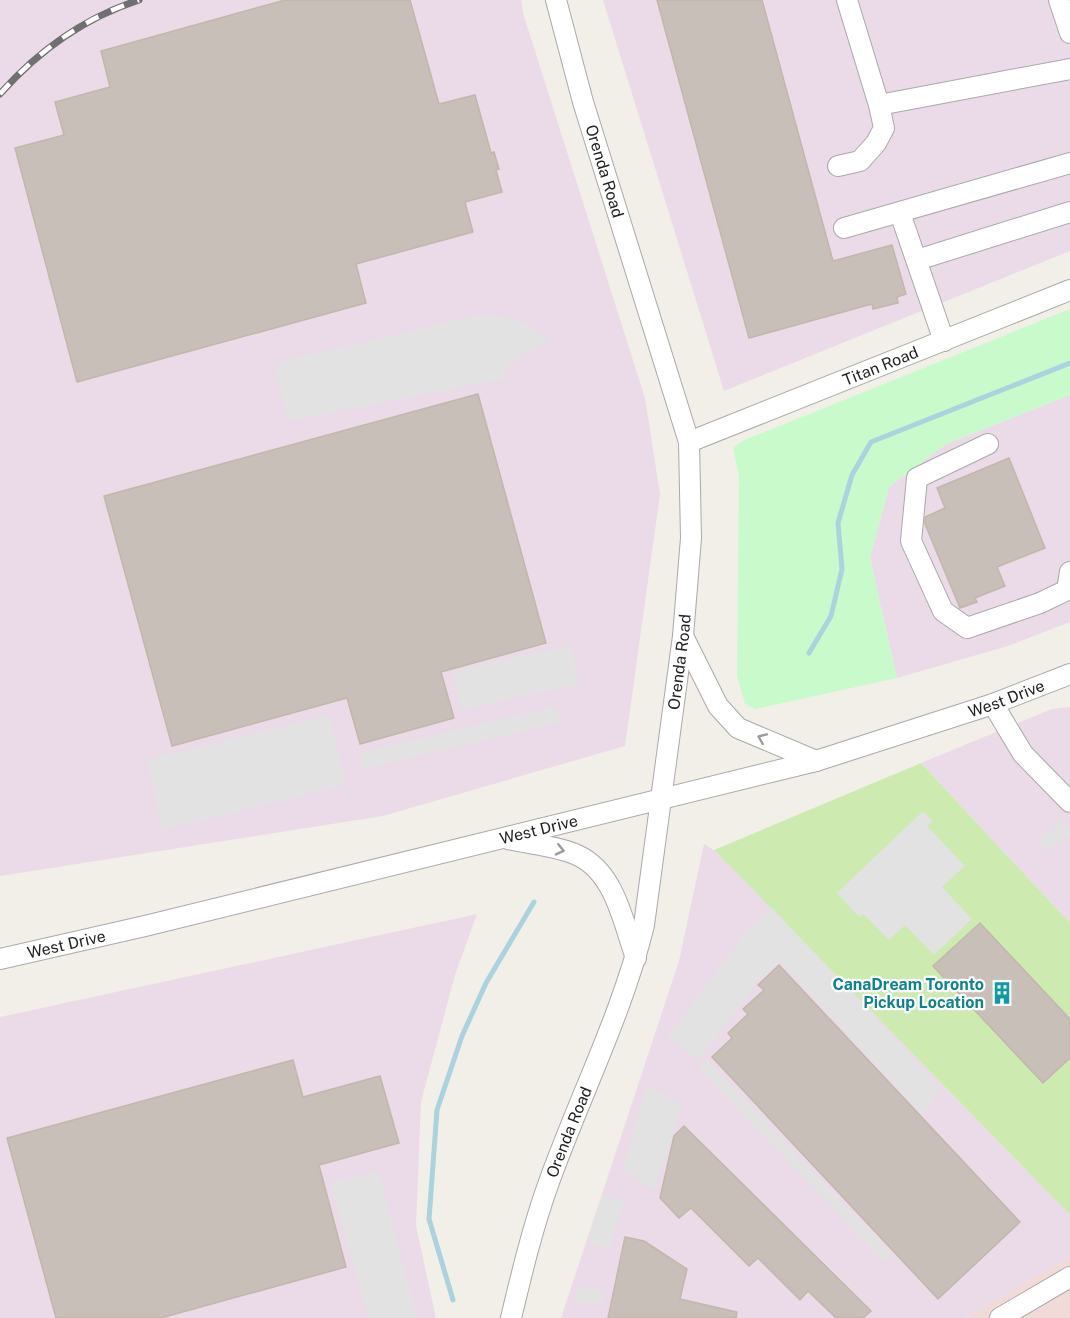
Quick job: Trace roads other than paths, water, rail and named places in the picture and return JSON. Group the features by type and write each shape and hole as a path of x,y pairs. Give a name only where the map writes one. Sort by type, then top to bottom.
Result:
{"street":[{"name":"Orenda Road","path":"511,1318 538,1213 604,1045 636,958 644,925 683,636 690,538 689,442 583,102 556,0"},
{"path":"838,166 860,160 876,143 884,129 879,105 847,0"},
{"path":"1059,0 1070,33"},
{"path":"879,105 1070,69"},
{"path":"844,228 1070,164"},
{"path":"917,260 1070,212"},
{"path":"900,213 944,341"},
{"name":"Titan Road","path":"689,442 1070,290"},
{"path":"988,444 917,478 911,541 943,611 967,628 1040,603 1067,590 1070,572"},
{"path":"683,636 718,706 738,728 816,761"},
{"name":"West Drive","path":"0,959 157,923 816,761 993,704 1070,674"},
{"path":"993,704 1023,754 1070,802"},
{"path":"503,837 575,854 591,862 608,884 636,958"},
{"path":"1000,1318 1070,1276"}],"waterway":[{"path":"809,653 831,616 842,569 838,523 852,475 871,442 1070,363"},
{"path":"453,1300 429,1219 437,1110 462,1036 486,983 534,902"}],"railway":[{"path":"0,94 30,63 64,37 100,16 139,0"}],"place":[{"name":"CanaDream Toronto Pickup Location","path":"1002,993"}]}
